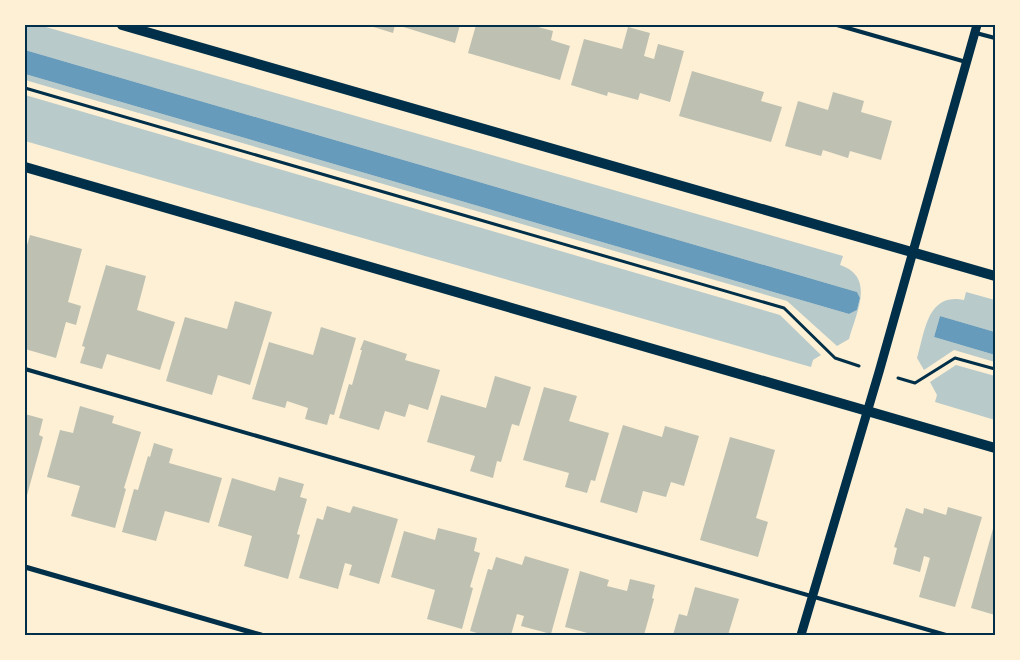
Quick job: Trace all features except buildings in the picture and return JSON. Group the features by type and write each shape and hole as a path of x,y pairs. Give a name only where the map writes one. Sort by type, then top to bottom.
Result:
{"main road":[{"path":"122,25 995,276"},
{"path":"25,167 995,448"}],"street":[{"path":"801,635 868,411 976,29"},
{"path":"25,568 261,635"}],"lane":[{"path":"837,25 966,62"},
{"path":"976,29 995,38"},
{"path":"25,369 946,635"}],"path":[{"path":"25,88 784,308 835,358 843,361"},
{"path":"912,382 915,384 955,358 995,369"}],"shaded area":[{"path":"25,25 39,25 843,256 840,265 851,271 858,278 861,287 861,297 859,307 849,339 837,346 787,301 25,80 25,74 849,314 857,310 860,298 857,292 25,50"},
{"path":"25,95 780,315 821,355 813,360 811,367 25,141"},
{"path":"966,292 995,300 995,332 940,316 934,337 995,355 995,362 954,350 924,370 917,358 930,316 942,302 952,299 964,300"},
{"path":"956,365 995,376 995,420 935,402 937,395 930,382"}],"water":[{"path":"25,50 857,292 860,298 857,310 849,314 25,74"},
{"path":"940,316 995,332 995,355 934,337"}]}
